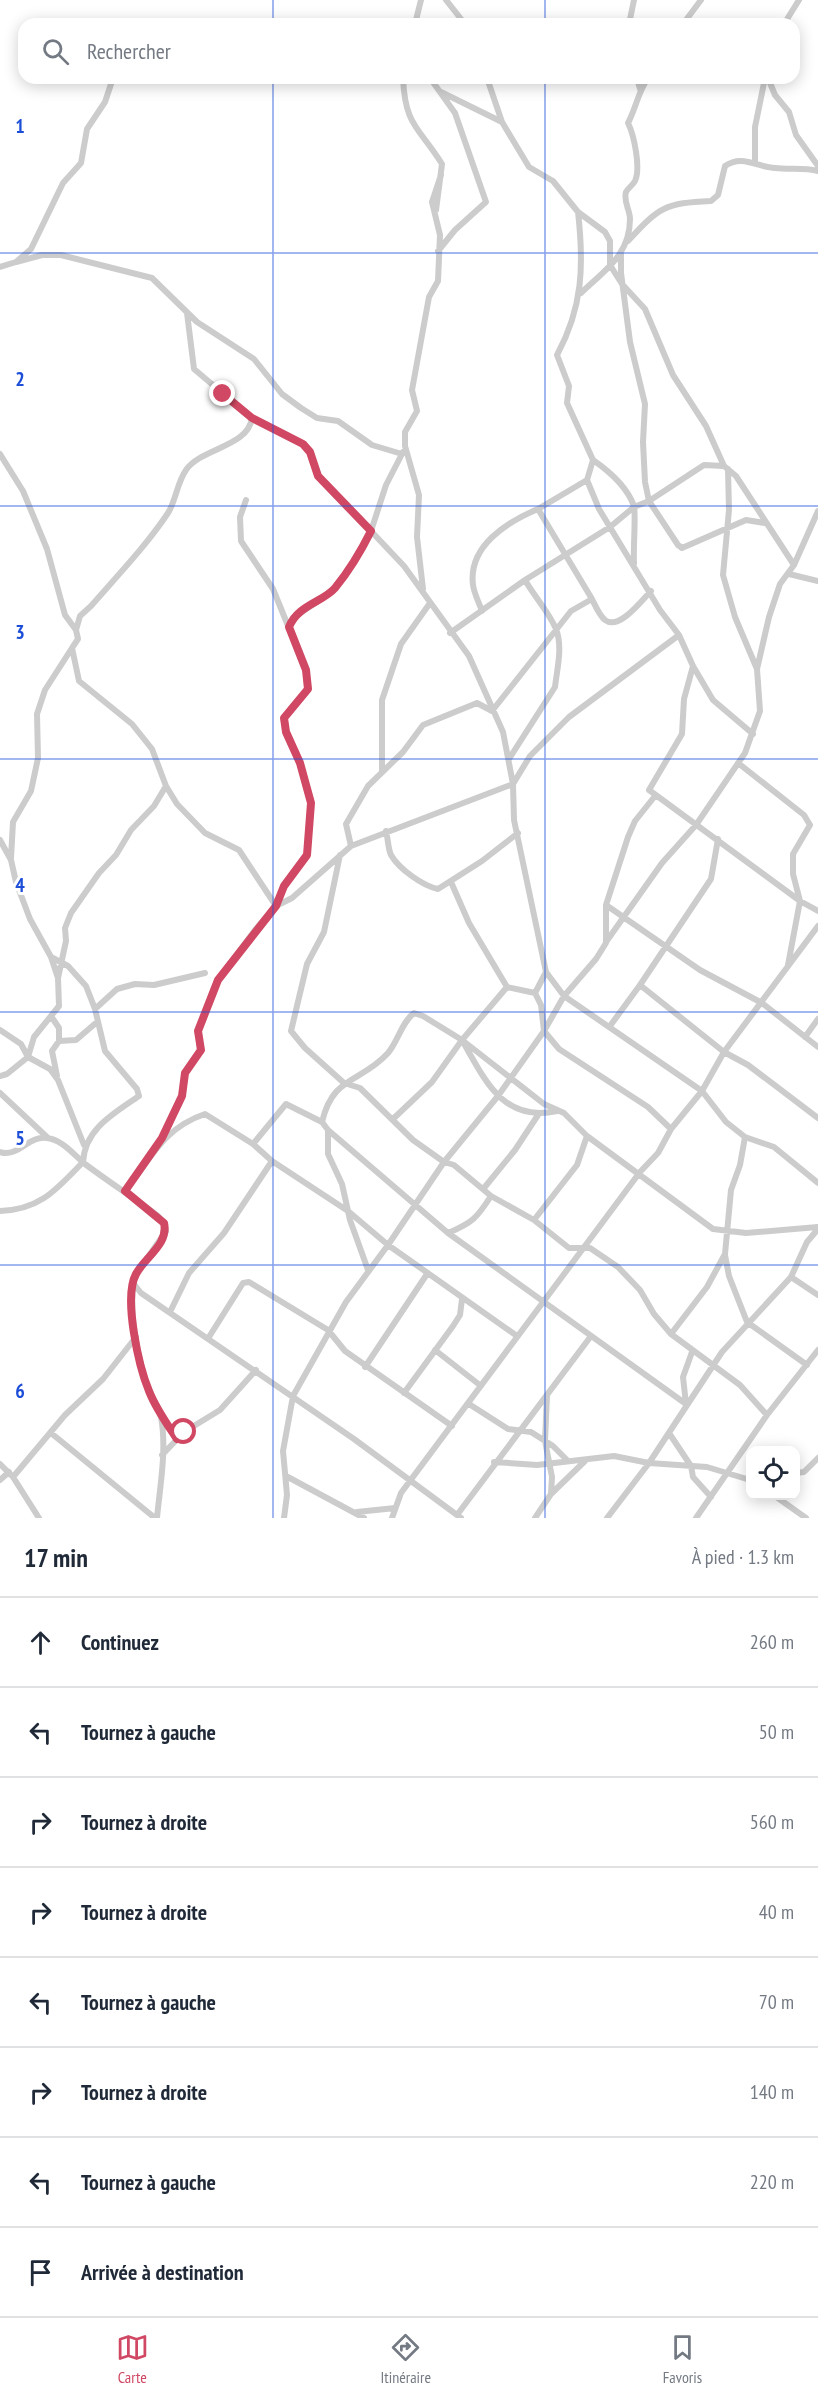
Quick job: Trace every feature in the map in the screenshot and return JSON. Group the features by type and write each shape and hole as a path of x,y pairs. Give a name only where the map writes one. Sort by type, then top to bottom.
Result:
{"street":[{"path":"416,18 421,0"},
{"path":"446,0 460,18"},
{"path":"630,18 634,0"},
{"path":"688,18 701,0"},
{"path":"788,18 800,0"},
{"path":"16,262 31,249 63,183 81,163 87,129 105,102 111,84"},
{"path":"404,84 409,119 442,164 436,211 440,234 437,252 438,281 429,297 412,390 417,411 405,432 405,446 419,495 417,537 423,590"},
{"path":"435,84 455,113 486,202 455,230 437,252"},
{"path":"489,84 502,122 529,167 553,181 578,212 605,232 610,241 610,265 622,284 645,309 673,375 706,426 726,467 747,489 765,523 778,538 794,566"},
{"path":"639,84 640,89"},
{"path":"628,242 630,216 626,192 635,182 637,169 635,137 628,123 636,108 640,89 644,84"},
{"path":"755,162 754,128 765,84"},
{"path":"769,84 789,112 796,135 818,166"},
{"path":"441,92 502,122"},
{"path":"581,293 621,254 650,216 681,202 711,201 718,195 725,166 732,161 755,162 772,168 806,168 818,171"},
{"path":"578,212 582,249 581,293 568,332 557,355 570,386 567,404 593,460 606,469 627,492 634,507 634,565"},
{"path":"621,254 622,284 630,342 645,404 643,442 645,482 649,501 682,548 726,531 746,520 765,523"},
{"path":"0,267 42,255 61,255 111,270 140,273 164,287 187,313 254,359 282,394 304,410 317,418 338,421 372,445 402,454"},
{"path":"187,313 194,369 252,418 303,444 310,452 318,476 423,590 450,633 470,656 503,732 513,783 514,820 546,972 564,996 702,1091 726,1122 745,1137 774,1147 818,1184"},
{"path":"76,630 80,616 92,606 168,513 186,470 214,449 239,438 251,427 252,418"},
{"path":"289,627 293,618 334,590 357,557 371,531 386,485 405,446"},
{"path":"0,454 22,491 47,549 65,615 76,630 78,639 45,690 37,714 38,758 31,791 14,822 11,860"},
{"path":"593,460 587,480 599,509 651,591 660,610 679,635 693,666 713,700 753,734"},
{"path":"450,633 564,554 610,527 634,507 649,501 704,465 726,467"},
{"path":"284,1518 286,1476 283,1451 293,1396 328,1330 444,1162 498,1096 544,1031 564,996 596,958 662,863 696,825 738,763 753,734 760,711 757,669 735,617 723,575 729,510 726,467"},
{"path":"482,611 473,585 474,564 483,545 523,516 587,480"},
{"path":"125,1191 162,1138 182,1096 185,1073 201,1050 198,1031 218,980 276,906 284,886 307,855 311,803 300,763 286,732 284,718 308,689 306,670 273,589 241,541 240,517 246,500"},
{"path":"538,509 604,619 612,623 620,621 651,591"},
{"path":"757,669 780,584 794,566 818,511"},
{"path":"810,528 818,531"},
{"path":"789,574 818,581"},
{"path":"509,759 555,687 559,648 556,629 525,580"},
{"path":"492,711 571,611 591,599"},
{"path":"382,771 382,700 401,644 430,603"},
{"path":"276,906 292,898 351,846 513,783 530,756 569,717 679,635"},
{"path":"72,648 79,681 124,717 146,740 166,786 183,811 205,832 239,850 276,906"},
{"path":"693,666 684,699 682,734 649,790 800,901 818,911"},
{"path":"351,846 346,824 368,786 403,752 423,725 477,703 492,711"},
{"path":"738,763 804,815 810,825 793,854 793,874 800,901 787,968"},
{"path":"0,1076 28,1057 34,1037 59,1006 58,978 66,942 65,928 71,913 99,873 116,855 131,830 154,806 166,786"},
{"path":"606,943 606,905 628,837 635,821 655,796"},
{"path":"387,831 391,855 405,870 430,887 438,889 518,833"},
{"path":"610,1026 666,948 711,879 718,839"},
{"path":"0,840 11,860 16,882 30,919 51,957 58,978"},
{"path":"340,855 324,932 307,964 291,1030 305,1048 344,1083 360,1088 413,1140 444,1162 454,1165 491,1196 534,1221 569,1248 590,1248 618,1267 640,1290 654,1314 671,1334 692,1352 714,1364 740,1385 767,1415"},
{"path":"451,882 470,923 507,987 535,993"},
{"path":"606,905 700,970 762,1003 818,1047"},
{"path":"392,1518 411,1480 640,1172 658,1154 671,1129 702,1091 724,1052 818,926"},
{"path":"51,957 68,966 86,986 95,1009 105,1051 137,1089 139,1096 106,1119 84,1145"},
{"path":"535,993 546,972"},
{"path":"95,1009 117,989 135,984 154,985 205,974"},
{"path":"640,985 724,1052 748,1065 818,1118"},
{"path":"393,1119 432,1082 462,1040 507,987"},
{"path":"535,993 541,1005 544,1031 559,1049 648,1107 671,1129"},
{"path":"322,1122 327,1101 344,1083 388,1053 409,1017 414,1013 462,1040 557,1111 564,1113 587,1136 640,1172 713,1229 746,1233 818,1228"},
{"path":"0,1211 21,1210 40,1202 56,1190 83,1162 84,1145 58,1080 52,1051 59,1041 59,1028 51,1016"},
{"path":"805,1036 818,1019"},
{"path":"59,1041 76,1040 97,1022"},
{"path":"0,1030 21,1044 28,1057 50,1069 58,1080"},
{"path":"462,1040 480,1072 498,1096 520,1112 538,1115 557,1111"},
{"path":"0,1093 48,1138 69,1148 83,1162 125,1191 164,1223 166,1231 136,1273 131,1304 148,1390 161,1416 177,1439"},
{"path":"253,1144 286,1104 322,1122 328,1130 448,1233 545,1301 567,1321 686,1404"},
{"path":"162,1138 190,1119 205,1114 253,1144 272,1161 348,1211 427,1274 517,1336"},
{"path":"484,1188 515,1150 538,1115"},
{"path":"328,1130 328,1154 342,1184 348,1211 368,1270"},
{"path":"534,1221 578,1165 587,1136"},
{"path":"745,1137 740,1165 731,1190 725,1254 729,1276 747,1322 807,1365"},
{"path":"0,1152 21,1149 33,1139 48,1138"},
{"path":"170,1312 189,1273 224,1233 272,1161"},
{"path":"448,1233 468,1225 478,1217 491,1196"},
{"path":"607,1518 649,1463 714,1364 747,1322 758,1314 790,1277 807,1242 818,1228"},
{"path":"671,1334 707,1287 725,1254"},
{"path":"365,1366 427,1274"},
{"path":"790,1277 818,1294"},
{"path":"209,1337 243,1283 249,1282 328,1330 345,1351 452,1426"},
{"path":"133,1283 141,1293 209,1337 459,1516 494,1462 522,1430 591,1336"},
{"path":"404,1393 460,1315 462,1299"},
{"path":"0,1480 11,1475 51,1433 103,1378 136,1337"},
{"path":"435,1350 481,1386"},
{"path":"696,1518 767,1415 818,1350"},
{"path":"686,1404 683,1377 692,1352"},
{"path":"162,1455 184,1432 220,1410 256,1370"},
{"path":"547,1395 545,1441 552,1477 550,1494"},
{"path":"469,1404 508,1429 531,1432 567,1460"},
{"path":"156,1518 162,1455 161,1416"},
{"path":"51,1433 156,1518"},
{"path":"669,1433 691,1466 693,1477 711,1497"},
{"path":"494,1462 549,1464 614,1456 649,1463 691,1466 746,1479"},
{"path":"800,1472 804,1472 818,1458"},
{"path":"535,1518 550,1494 586,1461"},
{"path":"0,1464 11,1475 39,1518"},
{"path":"286,1476 364,1518"},
{"path":"781,1500 806,1518"},
{"path":"356,1513 395,1508"}],"route":[{"path":"184,1432 177,1439 161,1416 148,1390 139,1357 131,1304 136,1273 162,1240 166,1231 164,1223 158,1216 125,1191 162,1138 182,1096 185,1073 201,1050 198,1031 208,1011 218,980 276,906 284,886 307,855 311,803 300,763 286,732 284,718 308,689 306,670 289,627 293,618 321,596 334,590 357,557 371,531 318,476 310,452 303,444 252,418 223,394"}]}
